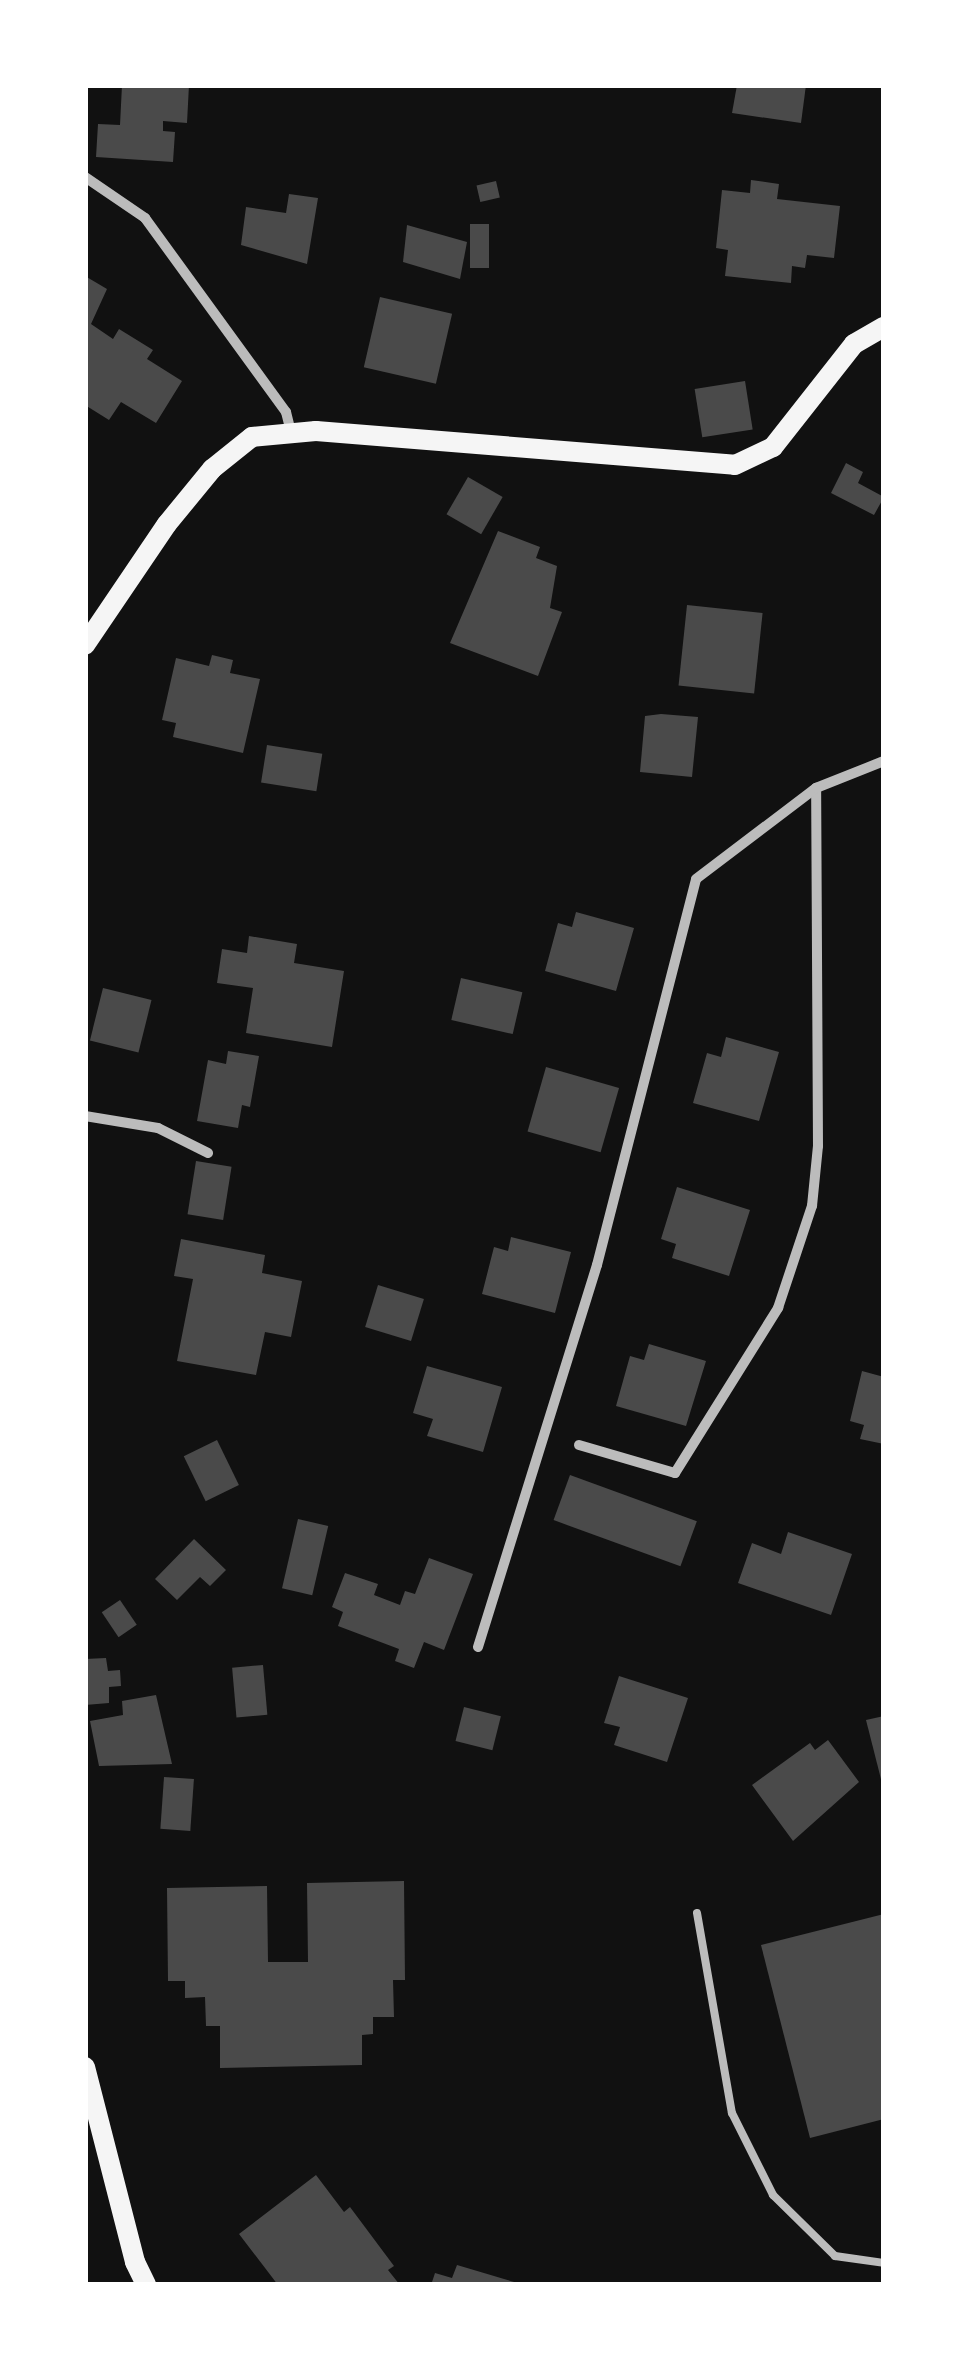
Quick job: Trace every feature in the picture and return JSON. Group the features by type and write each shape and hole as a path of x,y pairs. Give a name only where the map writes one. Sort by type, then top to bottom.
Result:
{"main road":[{"path":"85,644 212,469 252,438 291,432 735,465 773,447 854,344 884,326"},
{"path":"85,2067 146,2285"}],"street":[{"path":"85,177 145,218 286,412 291,432"},
{"path":"478,1647 597,1264 696,879 816,788 884,760"},
{"path":"579,1445 675,1474 778,1308 812,1206 818,1146 816,788"},
{"path":"85,1116 158,1128 208,1153"}],"lane":[{"path":"697,1913 732,2114 773,2196 835,2256 884,2263"}],"building":[{"path":"122,85 189,85 187,123 163,121 163,131 175,132 173,162 96,157 98,124 120,125"},
{"path":"737,85 806,85 801,123 732,113"},
{"path":"751,180 779,184 777,199 840,206 834,258 807,255 805,268 792,266 791,283 725,276 728,250 716,248 722,190 750,193"},
{"path":"496,181 500,198 480,202 477,185"},
{"path":"289,194 318,198 307,264 241,245 246,207 286,213"},
{"path":"470,224 489,224 489,268 470,268"},
{"path":"407,225 467,242 460,279 403,262"},
{"path":"85,276 107,289 91,324 113,339 119,329 153,350 147,359 182,381 156,423 121,402 109,420 85,405"},
{"path":"380,297 452,314 436,384 364,367"},
{"path":"745,381 753,429 702,437 695,389"},
{"path":"846,463 863,472 858,483 884,497 874,515 831,493"},
{"path":"468,477 503,497 481,534 447,514"},
{"path":"498,531 540,547 536,558 557,566 550,608 562,612 538,676 450,643"},
{"path":"687,605 763,613 754,694 679,686"},
{"path":"212,655 233,660 230,673 260,679 243,753 173,737 176,723 162,720 176,658 209,666"},
{"path":"645,716 698,717 692,777 640,772"},
{"path":"267,745 322,754 316,791 261,783"},
{"path":"576,912 634,928 616,991 545,971 558,923 572,927"},
{"path":"249,936 297,944 294,963 344,971 332,1047 246,1033 253,988 217,983 222,949 247,953"},
{"path":"461,978 522,992 513,1034 451,1020"},
{"path":"103,988 152,1000 138,1052 90,1040"},
{"path":"726,1037 779,1052 759,1121 693,1103 707,1053 721,1057"},
{"path":"228,1051 259,1056 250,1107 242,1105 238,1128 197,1121 208,1060 226,1064"},
{"path":"546,1067 619,1088 601,1152 528,1131"},
{"path":"196,1161 232,1167 223,1220 188,1214"},
{"path":"677,1187 750,1210 729,1276 672,1258 676,1244 661,1239"},
{"path":"511,1237 571,1252 555,1313 482,1294 494,1247 508,1251"},
{"path":"181,1239 265,1255 262,1273 302,1281 291,1337 265,1332 256,1375 177,1361 193,1279 174,1276"},
{"path":"378,1285 424,1299 411,1341 365,1327"},
{"path":"649,1344 706,1361 686,1426 616,1406 630,1356 644,1360"},
{"path":"427,1366 502,1387 483,1452 427,1436 433,1419 413,1413"},
{"path":"862,1371 884,1377 884,1444 860,1439 864,1425 850,1421"},
{"path":"217,1440 239,1485 206,1501 184,1456"},
{"path":"570,1475 697,1521 680,1566 554,1520"},
{"path":"298,1519 328,1526 312,1595 282,1588"},
{"path":"788,1532 852,1554 831,1615 738,1583 752,1543 781,1554"},
{"path":"194,1539 226,1570 210,1586 200,1577 177,1600 155,1579"},
{"path":"429,1558 473,1574 444,1650 424,1642 414,1668 395,1661 399,1649 338,1626 343,1612 332,1607 345,1573 378,1584 374,1595 400,1605 405,1591 415,1594"},
{"path":"120,1600 137,1625 119,1637 102,1612"},
{"path":"106,1658 108,1671 120,1670 121,1686 109,1687 109,1703 85,1705 85,1659"},
{"path":"263,1665 267,1715 236,1718 232,1668"},
{"path":"619,1676 688,1698 667,1762 614,1745 620,1727 604,1723"},
{"path":"156,1695 172,1764 99,1766 90,1721 123,1715 122,1701"},
{"path":"464,1707 501,1716 492,1750 456,1741"},
{"path":"884,1716 884,1787 883,1787 866,1720"},
{"path":"828,1740 859,1782 793,1841 752,1785 810,1743 815,1750"},
{"path":"164,1777 194,1779 190,1831 160,1829"},
{"path":"404,1881 405,1980 393,1980 394,2017 373,2017 373,2034 362,2035 362,2065 220,2068 220,2026 206,2026 205,1997 185,1998 185,1981 168,1981 167,1888 267,1886 268,1962 308,1962 307,1883"},
{"path":"884,1914 884,2119 810,2138 761,1945"},
{"path":"316,2175 344,2212 350,2207 394,2266 388,2270 400,2285 278,2285 239,2234"},
{"path":"457,2265 521,2285 431,2285 435,2273 452,2278"}]}
